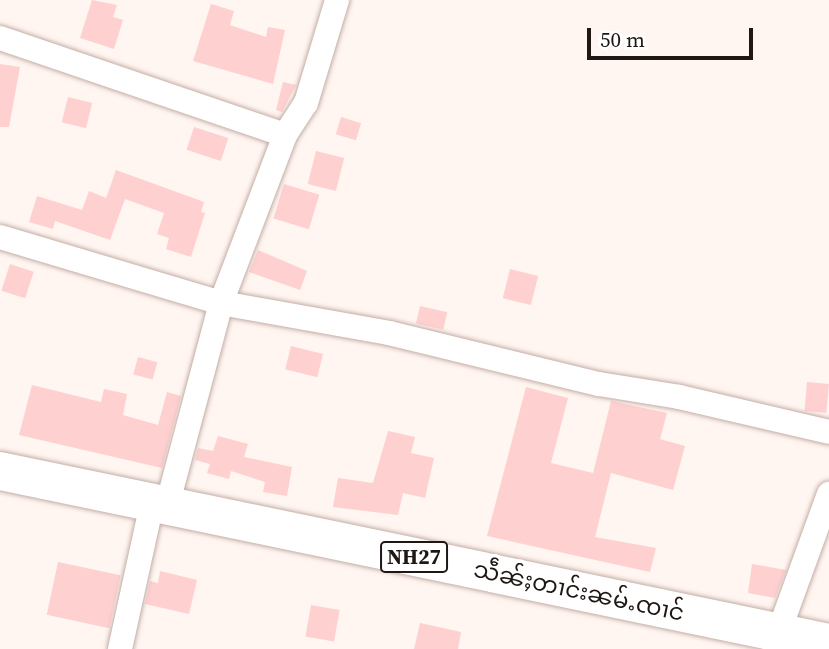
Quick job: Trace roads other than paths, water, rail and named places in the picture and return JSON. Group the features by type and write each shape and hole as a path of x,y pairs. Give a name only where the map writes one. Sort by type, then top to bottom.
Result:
{"highway":[{"name":"သဵၼ်ႈတၢင်းၼမ်ႉၸၢင်","path":"0,471 776,641 829,643"}],"street":[{"path":"120,649 221,303 285,135 306,103 337,0"},
{"path":"0,38 285,135"},
{"path":"0,237 221,303 389,333 599,384 679,397 829,432"},
{"path":"776,641 829,494"}]}
